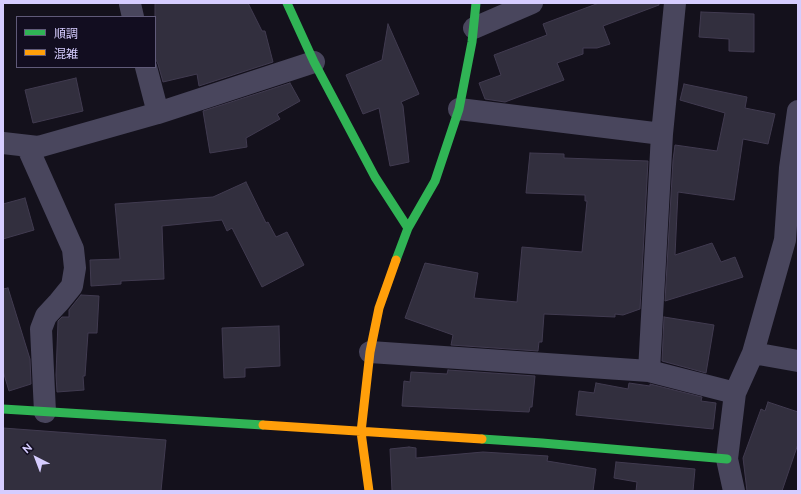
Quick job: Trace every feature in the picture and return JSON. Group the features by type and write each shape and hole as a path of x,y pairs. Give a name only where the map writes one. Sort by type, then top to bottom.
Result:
{"street":[{"path":"287,3 314,62 375,177 408,228"},
{"path":"369,491 361,432 370,352 379,308 408,228 436,181 459,109 474,28 476,3"},
{"path":"474,28 532,3"},
{"path":"649,371 662,134 675,3"},
{"path":"3,143 38,147 158,113 314,62"},
{"path":"146,68 158,113"},
{"path":"459,109 662,134"},
{"path":"734,491 726,459 735,392 753,353 785,240 790,168 798,111"},
{"path":"27,146 73,249 75,268 72,286 46,316 41,329 45,412"},
{"path":"370,352 649,371 735,392"},
{"path":"753,353 798,361"},
{"path":"3,408 45,412 542,443 726,459"}],"building":[{"path":"155,3 248,3 262,31 265,31 273,62 199,86 197,74 163,82 156,60"},
{"path":"599,3 659,3 659,5 603,26 610,44 597,48 583,48 583,54 557,63 564,80 505,102 485,99 479,83 501,75 494,55 547,35 543,24"},
{"path":"701,12 754,14 754,52 729,51 729,39 699,37"},
{"path":"388,24 419,94 401,102 403,106 409,162 390,166 379,108 363,114 346,75 382,60"},
{"path":"76,78 83,111 33,123 25,90"},
{"path":"290,83 300,101 277,114 280,119 246,138 247,147 210,153 203,111"},
{"path":"684,84 747,97 745,108 775,114 768,144 743,139 734,200 678,192 675,255 712,243 721,262 735,257 743,277 665,301 675,145 717,151 725,113 680,100"},
{"path":"530,153 564,154 564,158 648,161 640,309 623,315 615,314 615,317 544,314 542,342 539,342 538,351 451,345 453,335 405,318 425,263 478,273 474,298 517,302 522,247 582,252 587,201 585,201 585,195 526,193"},
{"path":"246,182 266,223 268,222 276,237 287,232 304,265 262,287 232,228 227,231 222,220 162,226 164,279 121,281 121,284 91,286 90,260 120,259 115,204 213,197"},
{"path":"25,198 34,230 3,239 3,204"},
{"path":"8,288 30,359 31,384 9,391 3,371 3,289"},
{"path":"81,295 99,296 97,333 88,333 85,376 83,376 84,390 57,392 56,375 58,321 62,317 69,317 69,310"},
{"path":"664,317 714,325 706,373 662,361"},
{"path":"279,326 280,366 245,368 245,377 224,378 222,328"},
{"path":"448,370 535,376 532,407 530,407 529,412 402,406 404,381 410,382 411,372 447,374"},
{"path":"596,383 628,389 629,383 650,386 650,384 702,397 701,401 716,403 713,429 576,415 579,391 594,393"},
{"path":"768,402 798,412 798,444 782,491 747,491 743,458 761,409 765,411"},
{"path":"3,428 166,440 161,491 3,491"},
{"path":"409,447 416,448 416,458 483,452 548,456 547,461 596,469 593,491 392,491 390,449"},
{"path":"616,462 695,469 693,491 636,491 637,482 614,478"}],"traffic: fast":[{"path":"287,3 314,62 375,177 408,228"},
{"path":"396,260 408,228 435,181 459,109 472,42 476,3"},
{"path":"3,409 263,425"},
{"path":"482,439 727,459"}],"traffic: slow":[{"path":"369,491 361,432 370,352 379,308 396,260"},
{"path":"263,425 482,439"}]}
